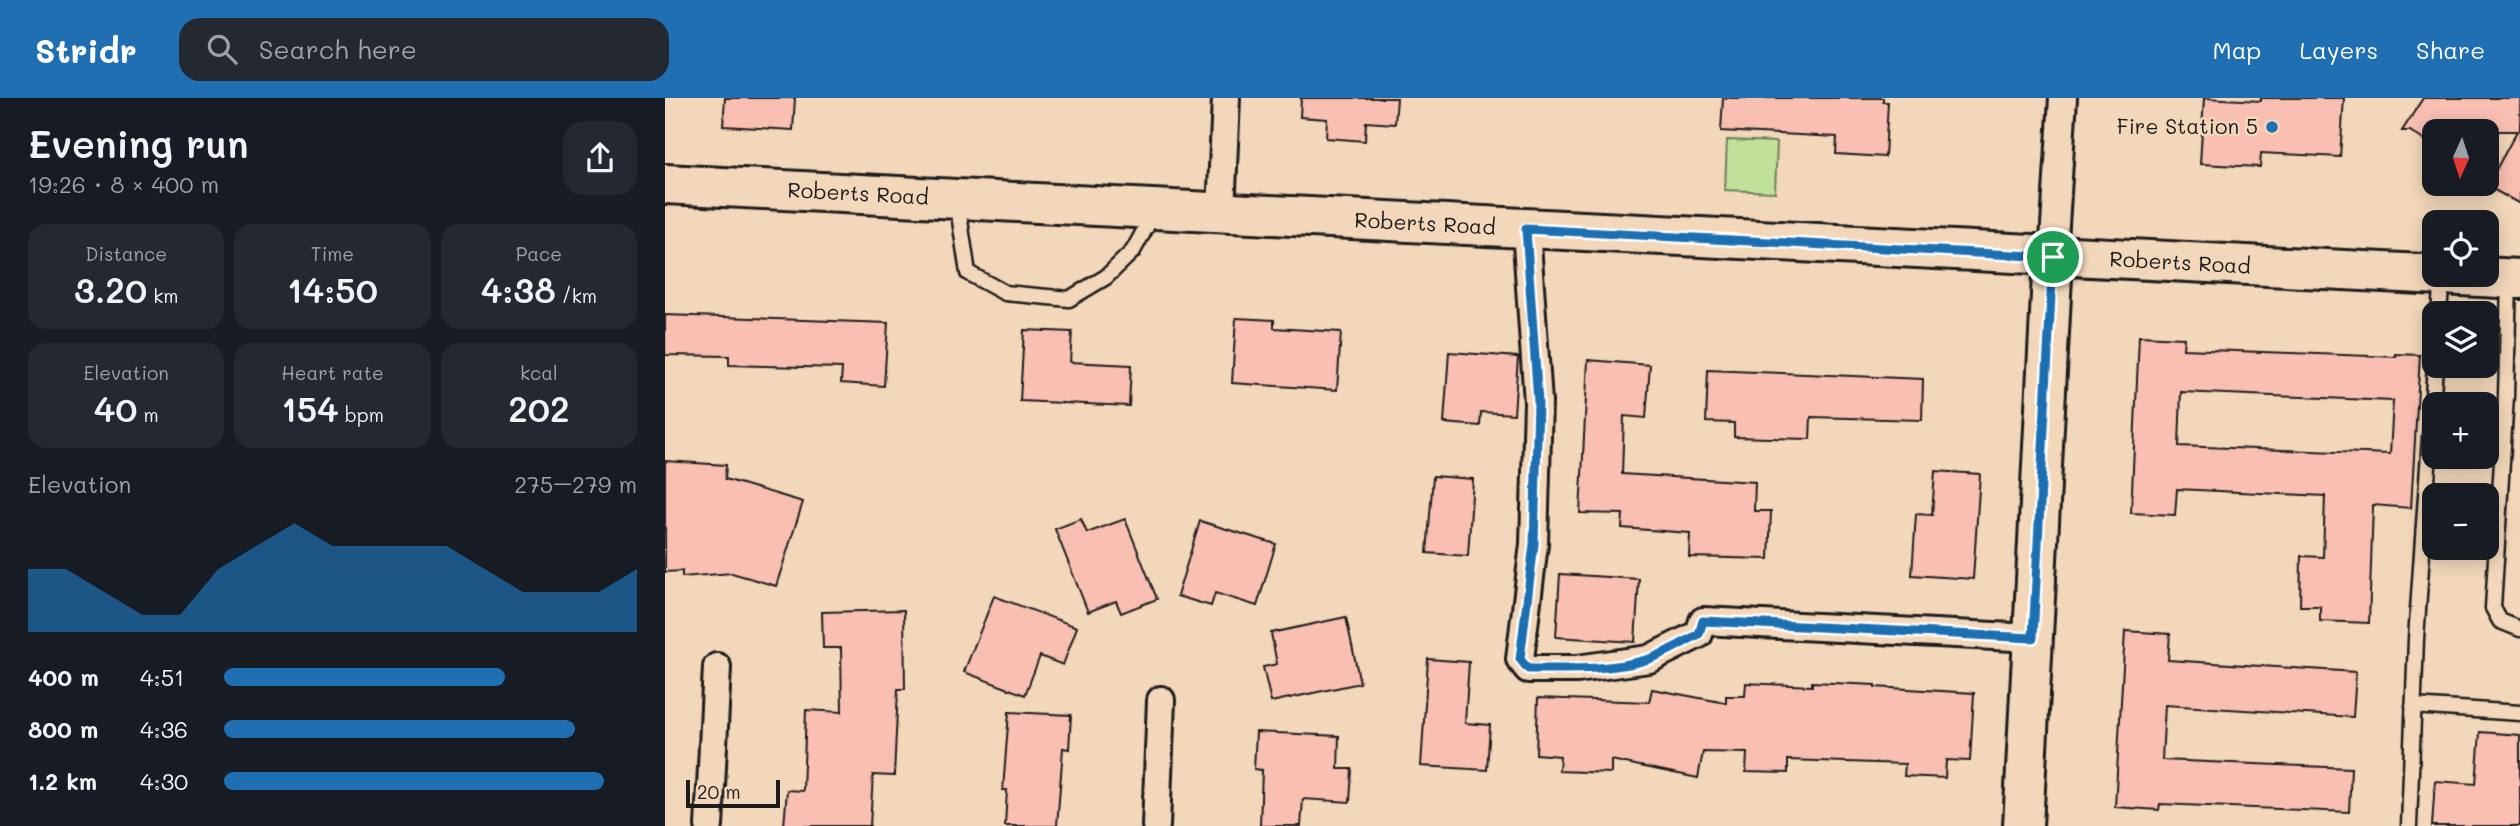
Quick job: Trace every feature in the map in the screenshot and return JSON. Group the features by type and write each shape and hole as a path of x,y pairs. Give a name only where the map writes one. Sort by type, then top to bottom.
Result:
{"street":[{"path":"1221,213 1226,98"},
{"path":"2023,826 2063,98"},
{"name":"Roberts Road","path":"665,184 2422,274"},
{"path":"1526,229 1538,402 1534,544 1520,659 1528,669 1614,665 1649,659 1699,634 1703,621 2033,638"},
{"path":"709,826 717,667"},
{"path":"1156,826 1161,700"}],"lane":[{"path":"957,200 968,273 1005,293 1044,298 1069,299 1106,277 1133,251 1155,210"},
{"path":"2514,279 2493,608 2500,621 2520,629"},
{"path":"2409,826 2416,639 2434,378"},
{"path":"2413,706 2520,713"}],"green space":[{"path":"1727,140 1777,142 1775,192 1725,190"}],"building":[{"path":"725,98 795,98 793,130 723,126"},
{"path":"1301,98 1397,98 1395,124 1366,122 1365,141 1326,138 1327,119 1300,117"},
{"path":"1723,98 1883,98 1883,102 1888,102 1885,157 1836,154 1837,137 1721,131"},
{"name":"Fire Station 5","path":"2204,98 2261,101 2261,98 2344,98 2340,157 2261,153 2260,167 2200,164"},
{"path":"2423,98 2520,98 2520,204 2499,193 2499,164 2517,131 2499,131 2499,119 2422,119 2422,139 2410,131 2402,131"},
{"path":"665,315 888,323 884,386 841,383 842,368 729,365 729,356 665,355"},
{"path":"1236,318 1274,320 1274,328 1341,332 1337,390 1232,383"},
{"path":"1024,330 1072,332 1070,362 1131,365 1129,406 1020,401"},
{"path":"2139,336 2184,338 2183,349 2396,357 2396,354 2420,355 2411,508 2373,505 2369,623 2320,621 2320,606 2300,606 2301,556 2323,557 2325,496 2177,489 2175,515 2131,513","holes":["2181,392 2393,401 2390,454 2179,446"]},
{"path":"1449,352 1518,357 1514,414 1481,412 1480,426 1444,423"},
{"path":"1588,360 1650,365 1646,418 1624,416 1622,474 1755,482 1754,511 1771,511 1769,559 1689,557 1690,533 1622,528 1623,514 1580,513"},
{"path":"1708,370 1923,379 1922,420 1811,417 1810,439 1734,437 1734,423 1706,422"},
{"path":"665,461 726,465 725,479 803,502 776,586 732,573 682,577 682,571 665,572"},
{"path":"1935,471 1980,474 1973,579 1912,575 1916,514 1932,515"},
{"path":"1433,476 1473,479 1468,556 1427,553"},
{"path":"1081,519 1087,533 1125,519 1157,599 1121,613 1116,601 1088,612 1055,529"},
{"path":"1200,521 1276,544 1257,606 1215,593 1211,606 1177,596"},
{"path":"1560,574 1639,579 1635,642 1556,637"},
{"path":"994,596 1077,627 1063,665 1040,656 1025,695 964,672"},
{"path":"904,610 905,689 898,689 894,776 873,775 870,826 784,826 787,790 803,791 806,710 842,712 841,648 823,648 822,612"},
{"path":"1346,617 1360,683 1271,702 1263,667 1277,664 1271,633"},
{"path":"2125,631 2170,634 2168,660 2356,672 2353,717 2165,705 2162,760 2351,768 2349,812 2160,804 2159,810 2115,807"},
{"path":"1428,659 1469,662 1465,723 1490,725 1487,770 1421,766"},
{"path":"1812,682 1974,693 1970,761 1946,760 1945,778 1904,776 1905,764 1788,760 1788,773 1746,772 1747,753 1703,752 1698,778 1611,760 1611,773 1559,771 1560,756 1536,754 1538,698 1649,702 1652,689 1726,703 1726,696 1745,696 1746,683 1812,686"},
{"path":"1009,712 1071,715 1069,749 1063,748 1057,826 1005,826 1007,790 1003,790"},
{"path":"1256,732 1339,736 1338,769 1352,769 1350,802 1303,799 1301,826 1260,826 1262,770 1254,769"},
{"path":"2480,732 2520,735 2520,826 2432,826 2435,781 2476,784"}],"place":[{"name":"Fire Station 5","path":"2272,127"}],"route":[{"path":"1526,229 2053,257 2033,638 1703,621 1699,634 1649,659 1614,665 1528,669 1520,659 1534,544 1538,402 1526,229"}]}
